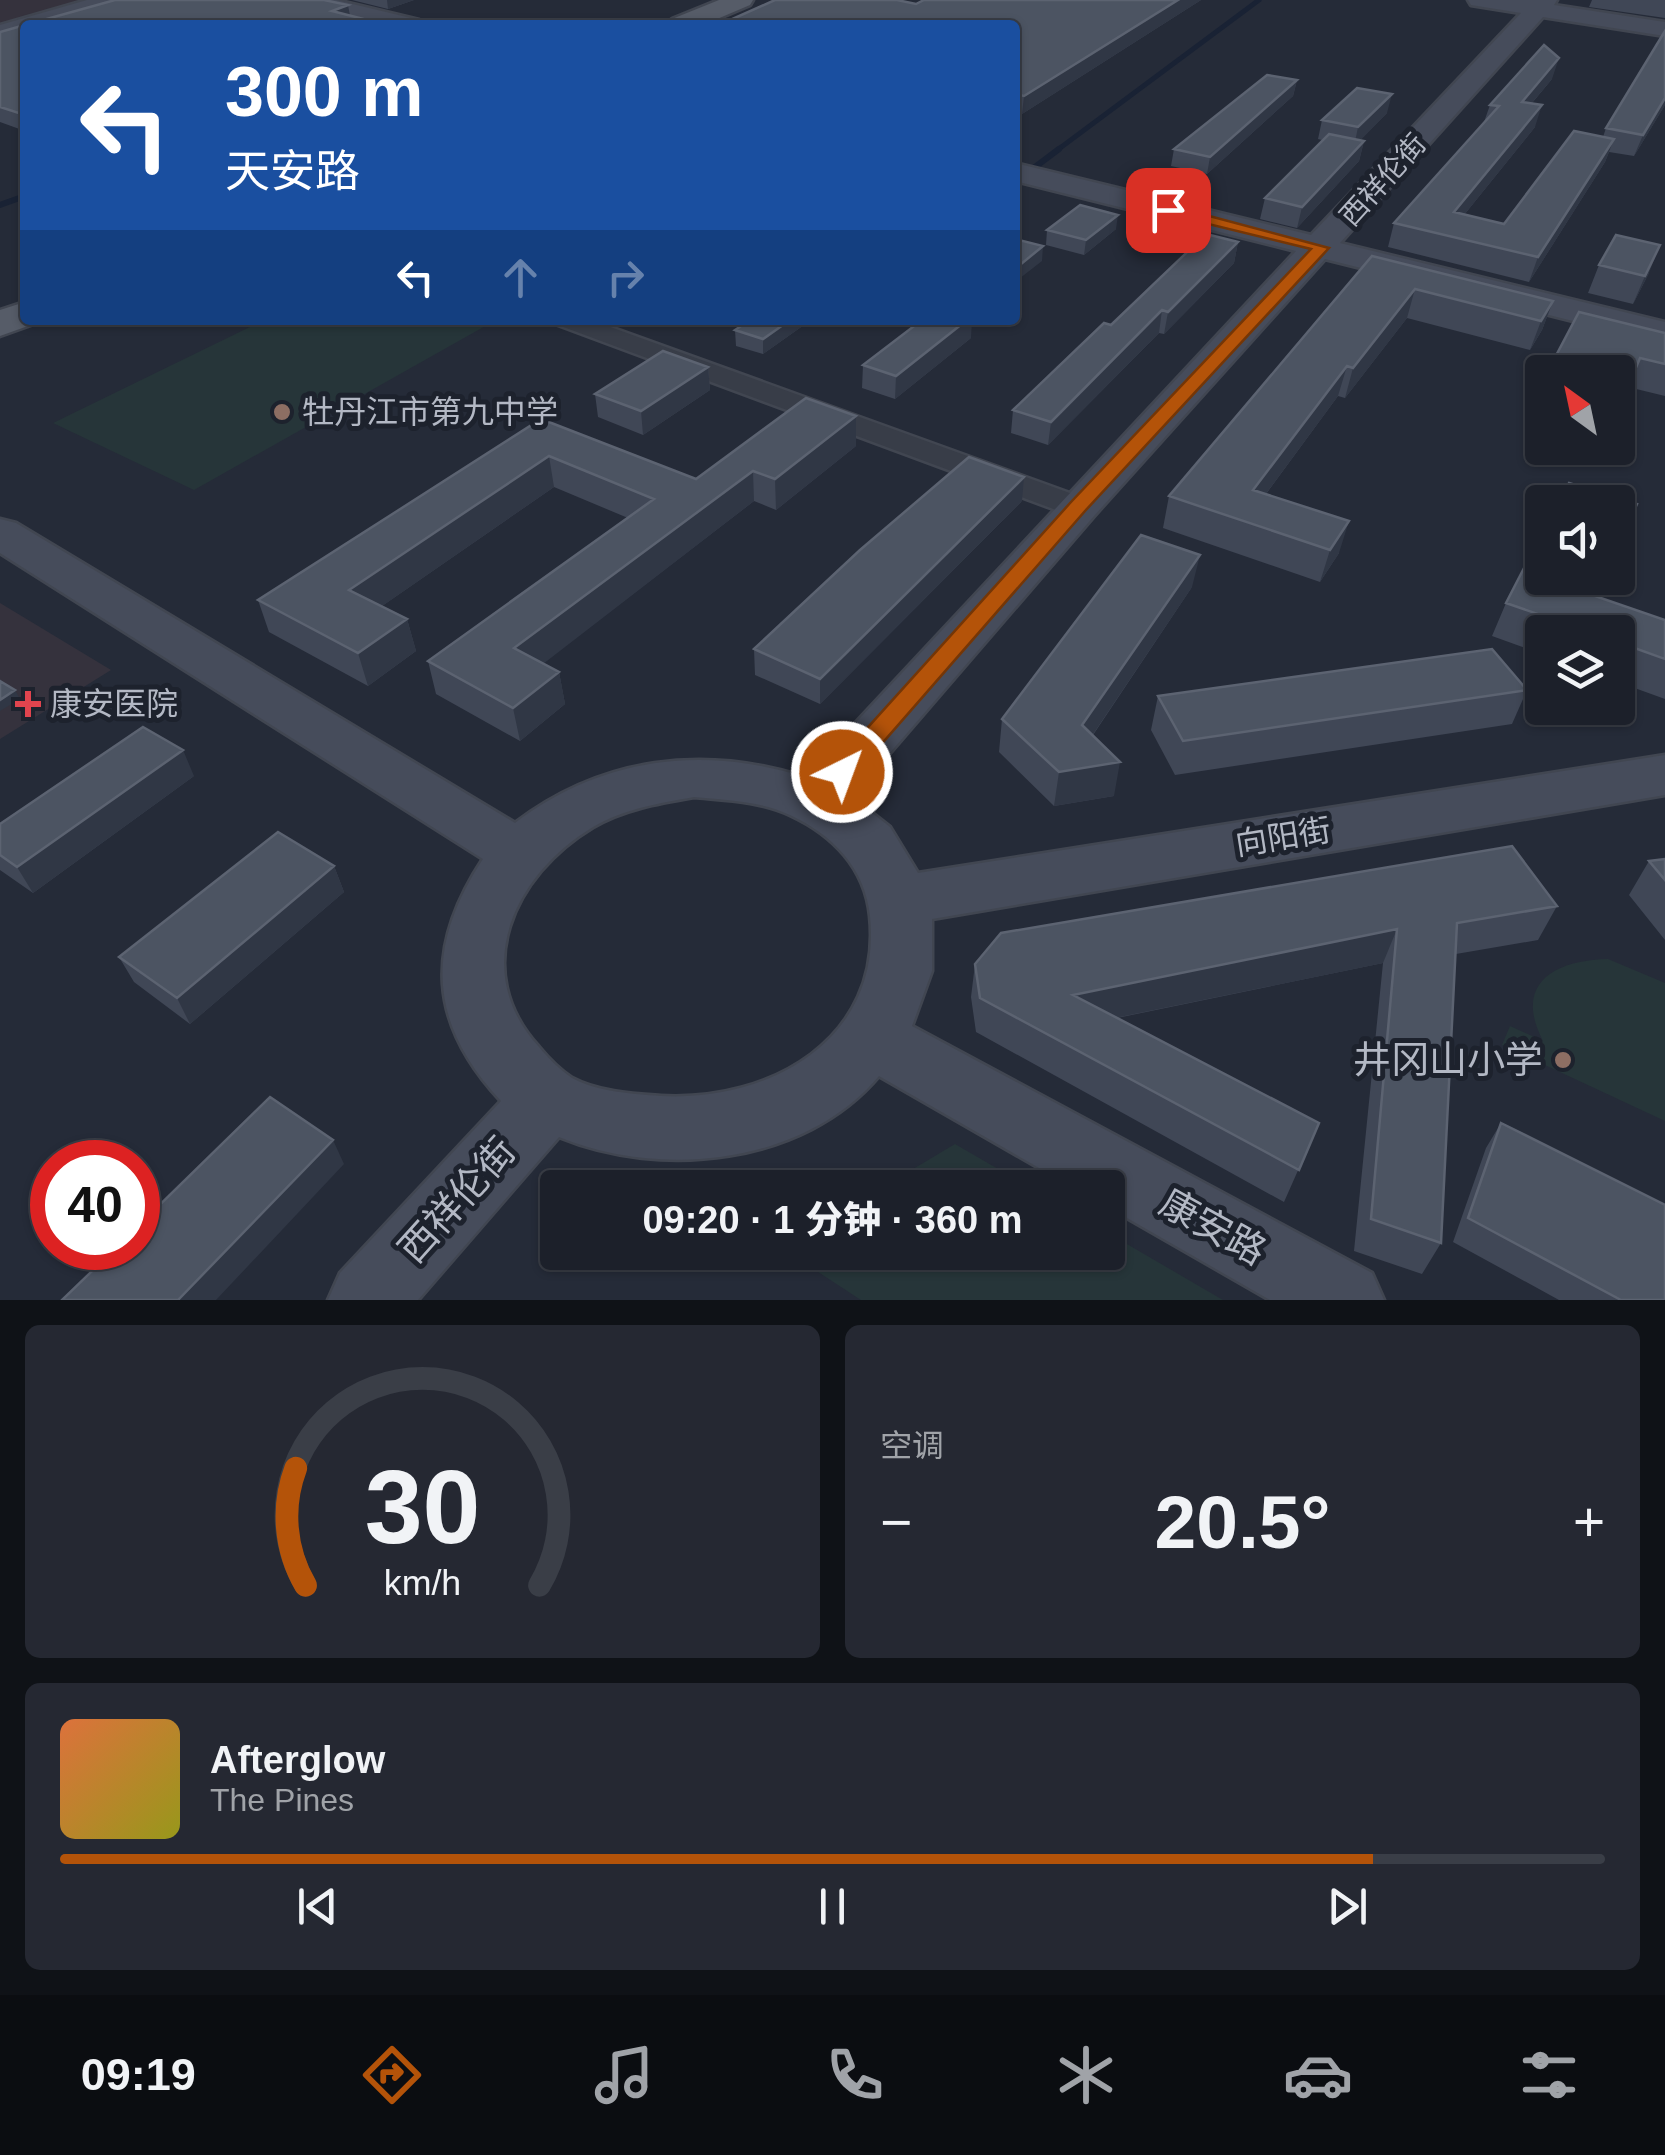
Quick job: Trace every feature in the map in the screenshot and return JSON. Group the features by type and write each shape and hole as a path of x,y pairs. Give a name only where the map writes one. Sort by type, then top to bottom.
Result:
{"main road":[{"path":"692,20 741,0"},
{"path":"718,20 766,0"}],"street":[{"path":"42,20 112,0"},
{"path":"307,0 390,20"},
{"path":"1479,0 1542,5 1665,30"},
{"name":"西祥伦街","path":"816,802 1078,506 1322,248 1542,5"},
{"path":"1020,173 1665,333"},
{"path":"581,325 1078,506"},
{"path":"0,532 519,853"},
{"name":"向阳街","path":"900,900 1665,775"},
{"path":"694,777 741,780 816,802 853,828 882,860 900,900 906,945 897,992 872,1038 824,1084 759,1117 685,1132 612,1125 548,1100 500,1058 474,1007 470,952 486,899 519,853 569,813 629,788 694,777"},
{"name":"康安路","path":"872,1038 1345,1300"},
{"name":"西祥伦街","path":"367,1300 548,1100"}],"shaded area":[{"path":"0,0 97,0 20,20 0,27"},
{"path":"254,325 487,325 194,490 53,423"},
{"name":"康安医院","path":"0,603 111,670 0,739"},
{"path":"1608,959 1665,983 1665,1121 1502,1045 1510,1026 1543,1041 1533,1004 1544,979 1571,964"},
{"path":"955,1144 1000,1170 911,1170"},
{"path":"1125,1243 1223,1300 861,1300 815,1270 1125,1270"}],"building":[{"path":"115,0 324,0 348,5 332,11 367,20 43,20"},
{"path":"775,0 897,0 916,4 924,0 1178,0 1024,96 1020,95 1020,20 730,20"},
{"path":"20,26 20,113 0,107 0,32"},
{"path":"1665,31 1665,98 1643,135 1606,128"},
{"path":"1544,45 1559,58 1522,102 1542,105 1454,212 1504,224 1574,131 1614,139 1538,257 1394,223 1499,106 1490,105"},
{"path":"1267,75 1297,80 1210,157 1174,149"},
{"path":"1357,88 1392,94 1358,127 1322,120"},
{"path":"1329,134 1364,141 1302,207 1265,198"},
{"path":"1080,205 1118,215 1086,240 1047,230"},
{"path":"1206,234 1238,242 1168,312 1162,310 1051,422 1013,410 1104,323 1111,325"},
{"path":"1616,235 1660,245 1645,276 1599,265"},
{"path":"1020,240 1043,246 1020,265"},
{"path":"1372,256 1553,301 1541,321 1415,289 1353,368 1347,366 1253,490 1349,521 1330,550 1169,496"},
{"path":"1579,312 1665,333 1665,364 1640,358 1635,370 1635,355 1556,355"},
{"path":"742,325 783,325 763,339 735,330"},
{"path":"915,325 961,325 896,376 863,365"},
{"path":"663,351 708,367 641,411 595,394"},
{"path":"806,398 856,416 775,479 753,471 514,648 559,672 513,708 428,661 654,499 549,456 349,590 407,619 358,653 258,600 541,419 696,479"},
{"path":"969,457 1024,477 820,679 754,649 860,550"},
{"path":"1141,535 1200,555 1082,725 1120,762 1059,772 1002,719"},
{"path":"1525,566 1525,595 1595,595 1665,620 1665,659 1635,648 1635,615 1541,615 1506,603"},
{"path":"1492,649 1525,688 1183,741 1158,696"},
{"path":"0,681 15,690 0,700"},
{"path":"143,727 183,750 17,867 0,855 0,824"},
{"path":"278,832 334,866 177,998 119,957"},
{"path":"1512,846 1557,906 1457,923 1441,1243 1371,1219 1397,929 1073,995 1319,1123 1299,1170 980,998 975,964 1001,933"},
{"path":"1665,859 1665,880 1649,861"},
{"path":"270,1097 333,1140 178,1300 62,1300 93,1270 160,1270 160,1204"},
{"path":"1501,1123 1665,1205 1665,1300 1621,1300 1468,1218"}],"waterway":[{"path":"1056,151 1259,0"},
{"path":"1020,178 1059,149"},
{"path":"0,205 20,198"}],"place":[{"name":"牡丹江市第九中学","path":"282,412"},
{"name":"康安医院","path":"28,704"},
{"name":"井冈山小学","path":"1563,1060"}],"route":[{"path":"842,772 1078,506 1322,248 1168,210"}]}
